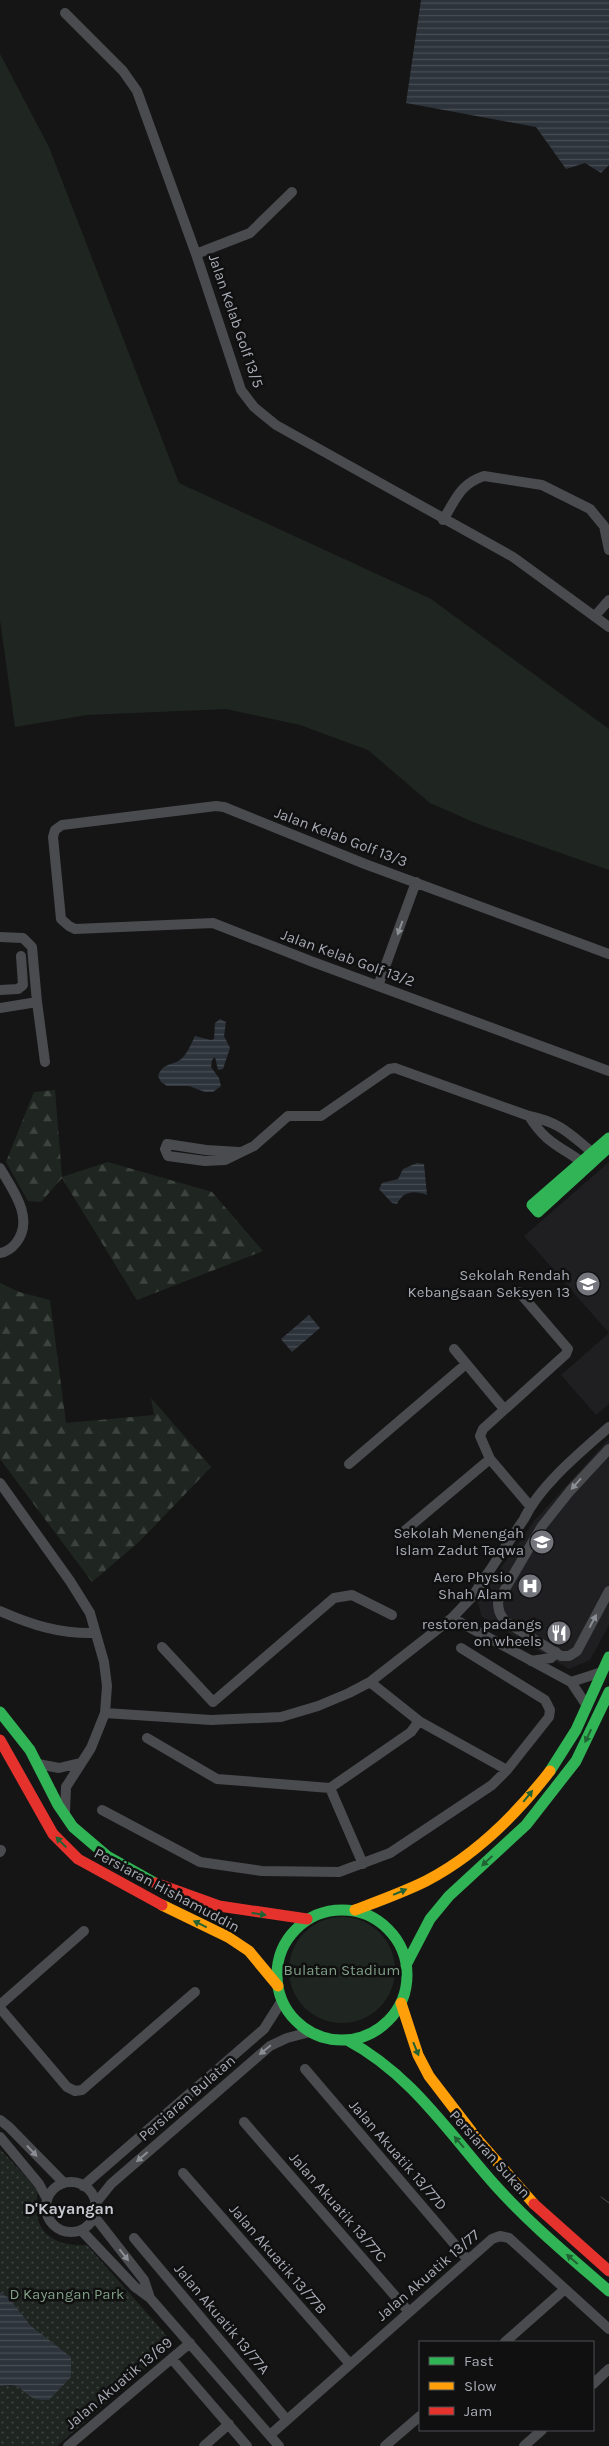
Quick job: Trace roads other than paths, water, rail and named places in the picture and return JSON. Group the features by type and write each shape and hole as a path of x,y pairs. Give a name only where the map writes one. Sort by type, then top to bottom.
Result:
{"main road":[{"path":"538,1212 595,1155 609,1138"},
{"path":"595,1155 609,1147"},
{"path":"355,1910 373,1917 389,1929 400,1946 406,1964 406,1990 401,2003 388,2022 369,2034 347,2040 328,2038 310,2032 292,2016 281,2002 277,1967 282,1948 292,1931 308,1919 330,1911 355,1910 402,1892 448,1869 488,1838 516,1812 563,1753 609,1657"},
{"path":"406,1964 430,1920 449,1896 526,1825 576,1761 609,1692"},
{"name":"Persiaran Hishamuddin","path":"0,1712 24,1741 65,1816 92,1847 117,1864 188,1898 225,1908 308,1919"},
{"name":"Persiaran Hishamuddin","path":"0,1740 53,1834 78,1859 144,1896 228,1937 249,1951 278,1986"},
{"name":"Persiaran Sukan","path":"401,2003 418,2056 429,2076 478,2140 524,2195 609,2271"},
{"name":"Persiaran Sukan","path":"347,2040 365,2047 406,2081 513,2204 609,2291"}],"street":[{"name":"Jalan Kelab Golf 13/5","path":"65,12 123,70 137,92 196,254 241,390 254,408 276,425 443,520 513,557 609,627"},
{"path":"196,254 250,233 292,192"},
{"path":"443,520 459,493 469,482 484,476 542,485 590,509 604,526 609,550"},
{"path":"595,616 609,600"},
{"name":"Jalan Kelab Golf 13/3","path":"69,926 61,919 53,837 55,830 62,825 216,806 224,807 416,882 609,954"},
{"path":"378,986 416,882"},
{"name":"Jalan Kelab Golf 13/2","path":"69,926 75,929 213,923 378,986 609,1070"},
{"path":"0,937 23,938 32,946 45,1062"},
{"path":"0,990 18,989 23,986 21,956"},
{"path":"0,1008 37,1002"},
{"path":"239,1152 206,1150 173,1144 167,1144 165,1149 168,1156 205,1161 226,1160 254,1146 288,1116 321,1116 389,1069 395,1068 529,1116 550,1121 567,1130 595,1155"},
{"path":"529,1116 538,1130 551,1143 585,1164"},
{"path":"0,1168 23,1213 25,1225 22,1236 13,1247 0,1253"},
{"path":"519,1292 568,1349 566,1354 483,1429 480,1436 490,1459 530,1506"},
{"path":"454,1349 504,1409"},
{"path":"349,1464 466,1364"},
{"path":"104,1713 210,1720 281,1717 318,1706 370,1682 452,1618 472,1597 524,1519 530,1506 570,1461 609,1427"},
{"path":"609,1449 570,1491 542,1526 498,1601 498,1608 500,1616 506,1622 562,1656 569,1656 577,1651 609,1591"},
{"path":"402,1533 490,1459"},
{"path":"0,1484 70,1581 90,1613 104,1662 107,1686 104,1713 91,1748 66,1787 65,1816"},
{"path":"524,1519 542,1526"},
{"path":"210,1720 213,1702 334,1598 352,1595 392,1615"},
{"path":"0,1611 46,1629 75,1633 95,1633"},
{"path":"452,1618 571,1682 587,1706"},
{"path":"162,1647 213,1702"},
{"path":"102,1810 200,1862 262,1871 339,1872 390,1853 492,1784 507,1770 549,1717 549,1704 546,1700 461,1648"},
{"path":"530,1661 550,1658 556,1652"},
{"path":"571,1682 602,1672"},
{"path":"370,1682 419,1721 507,1770"},
{"path":"146,1738 217,1779 330,1788 411,1732 419,1721"},
{"path":"38,1764 59,1768 80,1763"},
{"path":"330,1788 363,1864"},
{"path":"0,2004 84,1931"},
{"path":"0,2008 67,2087 75,2091 82,2090 195,1992"},
{"name":"Persiaran Bulatan","path":"83,2186 264,2029 281,2002"},
{"name":"Persiaran Bulatan","path":"95,2204 111,2184 270,2046 287,2038 310,2032"},
{"name":"Jalan Akuatik 13/77D","path":"304,2070 468,2260"},
{"path":"0,2120 64,2183 83,2186 91,2193 95,2204 94,2216 91,2222 82,2230 65,2232 57,2229 47,2215 47,2199 39,2184 0,2137"},
{"name":"Jalan Akuatik 13/77C","path":"244,2122 409,2312"},
{"name":"Jalan Akuatik 13/77B","path":"183,2173 350,2364"},
{"path":"47,2199 51,2192 64,2183"},
{"path":"94,2216 144,2280 150,2298"},
{"path":"82,2230 135,2287 150,2298 279,2446"},
{"name":"Jalan Akuatik 13/77","path":"270,2435 492,2239 500,2236 509,2238 609,2329"},
{"name":"Jalan Akuatik 13/77A","path":"134,2238 286,2420"},
{"path":"506,2341 566,2289"},
{"name":"Jalan Akuatik 13/69","path":"68,2446 190,2343"},
{"path":"172,2359 247,2446"},
{"path":"594,2383 609,2369"},
{"path":"385,2446 419,2417"},
{"path":"204,2446 229,2424"},
{"path":"524,2446 541,2431"}],"tram line":[{"path":"601,2197 609,2203"}],"place":[{"name":"Sekolah Rendah Kebangsaan Seksyen 13","path":"588,1284"},
{"name":"Sekolah Menengah Islam Zadut Taqwa","path":"542,1542"},
{"name":"Aero Physio Shah Alam","path":"530,1586"},
{"name":"restoren padangs on wheels","path":"559,1633"}],"district":[{"name":"D'Kayangan","path":"69,2208"}],"park label":[{"name":"Bulatan Stadium","path":"342,1970"},
{"name":"D Kayangan Park","path":"67,2294"}]}
